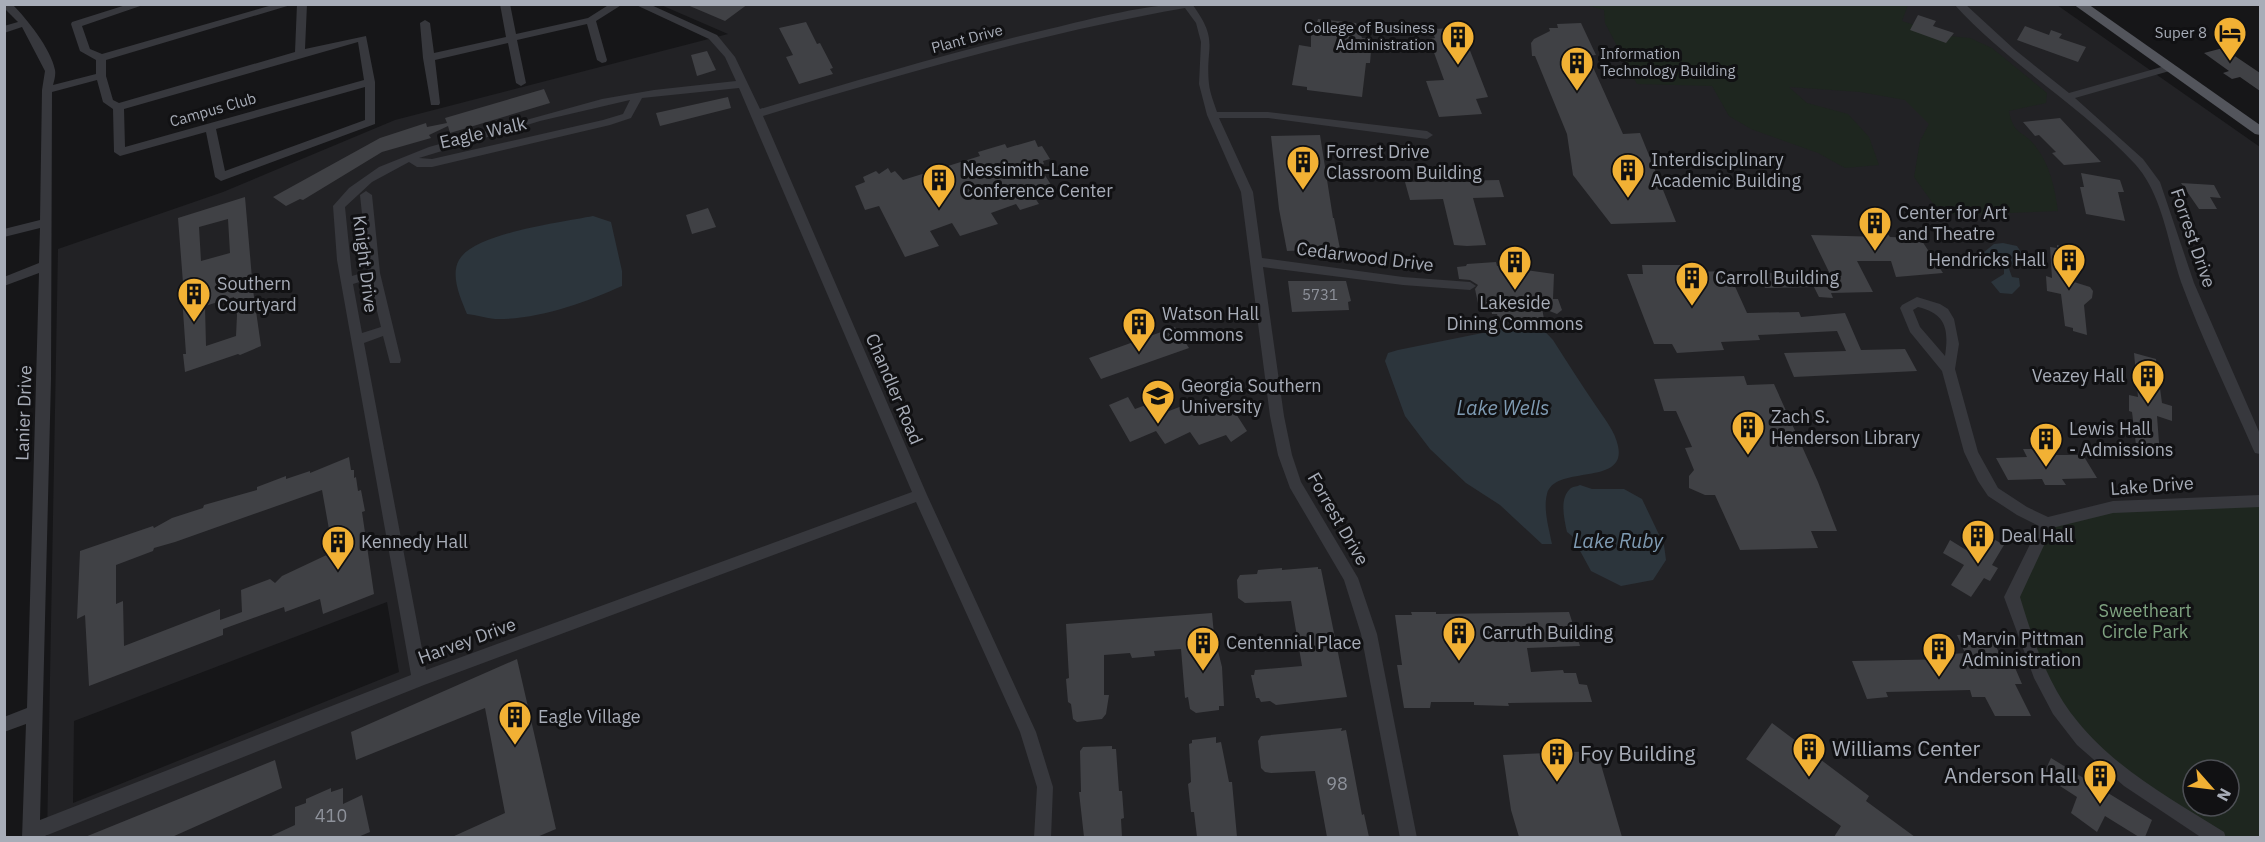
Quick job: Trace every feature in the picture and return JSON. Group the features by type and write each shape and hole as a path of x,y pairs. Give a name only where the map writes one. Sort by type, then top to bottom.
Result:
{"main road":[{"path":"2079,4 2166,69 2260,131"}],"street":[{"name":"Lanier Drive","path":"6,4 25,23 50,71 31,835"},
{"path":"141,4 76,24 85,51 101,58 289,4"},
{"path":"300,54 302,4"},
{"path":"505,4 521,83"},
{"path":"428,58 591,20 618,4"},
{"name":"Chandler Road","path":"639,4 713,37 730,57 757,114 920,495 1028,732 1045,787 1042,837"},
{"name":"Forrest Drive","path":"1959,4 2139,162 2154,182 2188,283 2260,449"},
{"name":"Forrest Drive","path":"1187,5 1201,23 1206,42 1204,84 1212,115 1247,192 1277,416 1285,455 1295,484 1355,588 1369,634 1409,837"},
{"name":"Plant Drive","path":"757,114 1047,32 1109,18 1187,5"},
{"path":"591,20 602,60"},
{"path":"4,30 25,23"},
{"path":"425,23 435,103"},
{"path":"101,58 101,76 108,102 118,107 300,54 362,39 370,82 371,122 221,177 210,127"},
{"path":"2067,97 2166,69"},
{"path":"48,90 101,76"},
{"name":"Campus Club","path":"118,107 120,152 370,82"},
{"name":"Knight Drive","path":"420,679 347,282 339,206 356,186 375,173 410,157 558,114 638,96 742,84"},
{"name":"Eagle Walk","path":"410,157 417,163 432,163 627,116 638,96"},
{"path":"558,114 566,132"},
{"path":"1212,115 1268,115 1427,135"},
{"path":"366,195 374,273 395,360"},
{"path":"4,233 46,222"},
{"name":"Cedarwood Drive","path":"1256,262 1403,281 1470,286"},
{"path":"4,282 46,265"},
{"path":"347,282 374,273"},
{"path":"1948,369 1953,352 1952,330 1947,317 1936,307 1917,302 1906,308 1914,329 1948,369 1971,452 1983,477 1993,492 2022,511 2047,523 2012,597 2026,644 2060,708 2083,740 2120,771 2218,837"},
{"path":"357,340 388,328"},
{"name":"Harvey Drive","path":"31,835 420,679 920,495"},
{"name":"Lake Drive","path":"2047,523 2113,507 2260,501"},
{"path":"4,725 34,713"}],"shaded area":[{"name":"Georgia Southern University","path":"661,5 2057,5 2260,147 2260,837 47,838 58,249 223,192 395,120 728,34","holes":["387,602 399,672 73,803 74,721"]}],"green space":[{"path":"1586,5 1908,5 1902,21 1949,36 1970,38 1992,48 2047,93 2046,103 2009,111 2016,129 2031,141 2045,162 2058,211 1955,215 1934,205 1914,177 1920,141 1929,124 1905,100 1860,92 1789,87 1807,103 1848,114 1869,137 1879,165 1845,168 1818,153 1751,129 1729,116 1712,86 1637,84 1605,23 1604,10"},
{"name":"Sweetheart Circle Park","path":"2260,501 2260,837 2218,837 2190,818 2241,818 2241,758 2181,758 2181,812 2120,771 2060,708 2012,597 2047,523 2157,504"}],"water":[{"path":"593,216 611,222 622,271 622,286 576,304 527,317 495,319 467,314 457,287 456,273 459,260 468,251 482,243 520,230"},
{"path":"1994,244 2017,246 2023,255 2019,264 2008,266 2012,277 2019,278 2020,286 2012,294 2000,293 1991,282 2004,274 2004,269 1989,259 1984,252"},
{"name":"Lake Wells","path":"1517,326 1537,327 1545,331 1553,340 1609,425 1618,446 1618,459 1612,467 1575,476 1553,485 1547,494 1546,506 1552,544 1542,544 1500,505 1466,483 1430,449 1405,416 1385,361 1388,353 1398,350"},
{"name":"Lake Ruby","path":"1580,485 1592,489 1624,489 1642,499 1664,545 1666,560 1653,580 1621,586 1591,571 1572,536 1567,532 1564,515 1567,492"}],"building":[{"path":"685,4 748,4 725,21"},
{"path":"1918,15 1936,21 1933,26 1954,33 1946,43 1910,30"},
{"path":"1318,19 1356,23 1362,38 1372,39 1370,63 1366,63 1362,97 1307,90 1307,87 1292,85 1299,45 1311,47 1311,26 1316,26"},
{"path":"806,22 833,68 830,69 833,74 799,84 786,57 793,55 779,28"},
{"path":"1581,23 1596,55 1588,56 1623,134 1640,133 1676,222 1611,224 1573,175 1567,134 1535,56 1532,56 1531,43 1550,31 1549,28 1558,28 1557,24"},
{"path":"2025,26 2049,35 2051,30 2062,34 2059,38 2086,47 2078,62 2017,40"},
{"name":"College of Business Administration","path":"1458,28 1462,30 1488,97 1476,99 1482,114 1439,117 1426,81 1444,80 1429,39 1435,38 1431,29"},
{"name":"Super 8","path":"2223,48 2260,73 2260,91 2240,77 2232,79 2223,73 2229,71 2204,53"},
{"path":"707,51 716,70 697,76 691,55"},
{"path":"544,89 550,103 450,133 448,126 429,135 431,138 382,152 303,200 300,199 286,206 273,197 380,138 426,123 427,127 447,123 445,118"},
{"path":"728,97 731,108 660,126 656,113"},
{"path":"2060,118 2101,162 2064,165 2052,153 2056,152 2039,135 2035,136 2023,122"},
{"name":"Forrest Drive Classroom Building","path":"1320,135 1340,249 1287,251 1279,209 1271,136"},
{"name":"Nessimith-Lane Conference Center","path":"1035,140 1038,147 1042,146 1050,159 1043,161 1044,164 1039,166 1055,191 1035,198 1039,204 1020,210 1016,204 991,213 998,224 960,236 952,223 930,231 939,246 905,257 879,206 865,210 855,186 865,182 863,177 876,171 879,174 888,168 891,173 895,171 903,180 980,156 978,152 1005,144 1007,148"},
{"path":"2081,173 2120,180 2124,192 2118,192 2125,221 2086,214 2080,187 2084,187"},
{"path":"1499,180 1504,197 1473,198 1486,245 1467,246 1454,245 1443,199 1410,200 1405,182"},
{"path":"2181,183 2214,185 2221,198 2210,197 2217,209 2199,209"},
{"path":"245,197 253,290 261,346 185,372 182,297 184,296 178,218","holes":["228,219 230,253 201,261 199,227","234,297 237,315 236,336 206,346 205,306"]},
{"path":"708,208 716,227 692,234 686,215"},
{"path":"1882,226 1890,237 1920,238 1943,273 1896,277 1891,261 1857,261 1873,292 1831,293 1833,298 1819,297 1814,287 1765,288 1758,273 1829,272 1811,235 1881,237"},
{"name":"Hendricks Hall","path":"2057,245 2071,249 2074,282 2090,287 2093,291 2092,298 2084,305 2087,335 2065,326 2061,294 2047,291 2046,276 2052,278 2050,247 2057,248"},
{"name":"Lakeside Dining Commons","path":"1496,262 1497,266 1554,274 1553,299 1558,299 1562,310 1557,314 1542,308 1544,319 1514,322 1499,321 1497,314 1492,314 1491,308 1479,308 1475,289 1478,285 1470,280 1459,279 1457,267"},
{"name":"Carroll Building","path":"1642,265 1687,265 1691,272 1728,271 1747,313 1799,312 1801,317 1845,313 1861,350 1905,349 1917,371 1794,377 1784,353 1846,351 1837,331 1758,335 1760,340 1721,342 1724,350 1677,353 1672,344 1654,344 1627,274 1643,274"},
{"path":"1288,281 1346,281 1351,301 1348,302 1349,310 1292,312"},
{"name":"Watson Hall Commons","path":"1175,327 1189,348 1101,379 1089,358"},
{"name":"Veazey Hall","path":"2134,353 2156,359 2162,403 2172,406 2172,421 2157,416 2160,456 2154,454 2154,458 2137,453 2132,412 2129,411 2129,395 2138,397"},
{"name":"Zach S. Henderson Library","path":"1744,376 1747,385 1774,384 1818,482 1837,531 1811,531 1818,548 1740,550 1715,495 1705,495 1689,488 1689,476 1694,470 1685,448 1692,447 1676,411 1664,411 1654,379"},
{"path":"1128,397 1135,409 1162,399 1169,411 1195,401 1202,412 1229,403 1247,431 1231,442 1226,435 1199,445 1190,432 1165,444 1156,431 1130,442 1109,405"},
{"name":"Lewis Hall - Admissions","path":"2023,449 2045,449 2050,455 2083,455 2097,478 2062,479 2066,485 2045,485 2042,479 2008,480 1996,458 2027,457"},
{"name":"Kennedy Hall","path":"349,457 358,491 361,490 365,511 362,512 374,594 323,614 320,599 285,612 284,607 223,629 223,635 89,686 85,615 77,619 80,551 153,526 154,528 172,518 203,508 204,505 257,490 257,487 286,476 286,479 310,471 310,473","holes":["322,490 333,552 282,576 275,583 270,579 241,590 242,612 220,620 220,609 124,646 123,601 116,604 116,565 153,551 154,548"]},
{"name":"Deal Hall","path":"1983,533 2004,545 1992,565 1998,568 1990,581 1984,578 1971,597 1951,585 1964,565 1943,553 1950,540 1971,553"},
{"name":"Centennial Place","path":"1318,567 1321,569 1347,697 1276,705 1270,701 1261,702 1259,698 1256,698 1251,675 1254,675 1255,670 1302,666 1291,601 1245,603 1238,598 1237,580 1240,575 1257,574 1258,570"},
{"name":"Carruth Building","path":"1411,612 1436,612 1436,614 1569,612 1580,646 1527,648 1531,672 1563,670 1564,673 1576,673 1579,684 1587,685 1592,702 1508,703 1509,706 1474,705 1474,702 1431,702 1430,708 1404,708 1397,665 1402,665 1395,615 1412,615"},
{"name":"Centennial Place","path":"1212,613 1214,635 1222,667 1224,706 1219,706 1219,710 1196,713 1190,709 1188,697 1185,698 1181,649 1154,651 1155,656 1132,658 1130,653 1104,655 1104,695 1109,695 1106,714 1102,719 1077,722 1073,719 1071,704 1068,702 1066,679 1069,678 1066,624"},
{"name":"Marvin Pittman Administration","path":"1990,634 2004,663 2013,663 2022,684 2015,684 2031,716 1995,716 1985,697 1972,697 1970,690 1886,692 1888,697 1867,699 1852,661 1953,659 1952,654 1965,653 1957,635"},
{"name":"Eagle Village","path":"517,659 556,829 537,837 452,837 505,813 485,708 356,760 351,732"},
{"name":"Williams Center","path":"1772,723 1869,796 1866,801 1915,837 1834,837 1841,826 1746,759"},
{"path":"1342,728 1341,731 1346,730 1362,815 1364,814 1369,837 1327,837 1315,771 1271,773 1261,768 1258,741 1261,736"},
{"path":"1216,737 1216,743 1221,742 1229,782 1232,782 1237,837 1197,837 1194,812 1191,812 1188,784 1191,782 1189,744 1192,740"},
{"path":"1112,746 1112,749 1116,749 1119,791 1122,791 1124,818 1121,819 1122,837 1084,837 1079,792 1081,792 1080,751 1083,747"},
{"name":"Foy Building","path":"1597,751 1622,837 1519,837 1511,810 1503,755"},
{"name":"Anderson Hall","path":"2051,758 2152,820 2145,837 2139,837 2105,816 2097,832 2071,813 2077,797 2043,775"},
{"path":"275,760 282,788 172,837 85,837"},
{"path":"331,788 331,792 343,788 343,804 362,795 370,832 358,837 269,837 295,825 295,807 306,803 306,799"}],"place":[{"name":"Super 8","path":"2230,62"},
{"name":"College of Business Administration","path":"1458,66"},
{"name":"Information Technology Building","path":"1577,92"},
{"name":"Forrest Drive Classroom Building","path":"1303,191"},
{"name":"Interdisciplinary Academic Building","path":"1628,199"},
{"name":"Nessimith-Lane Conference Center","path":"939,209"},
{"name":"Center for Art and Theatre","path":"1875,252"},
{"name":"Hendricks Hall","path":"2069,289"},
{"name":"Lakeside Dining Commons","path":"1515,291"},
{"name":"Carroll Building","path":"1692,307"},
{"name":"Southern Courtyard","path":"194,323"},
{"name":"Watson Hall Commons","path":"1139,353"},
{"name":"Veazey Hall","path":"2148,405"},
{"name":"Georgia Southern University","path":"1158,425"},
{"name":"Zach S. Henderson Library","path":"1748,456"},
{"name":"Lewis Hall - Admissions","path":"2046,468"},
{"name":"Deal Hall","path":"1978,565"},
{"name":"Kennedy Hall","path":"338,571"},
{"name":"Carruth Building","path":"1459,662"},
{"name":"Centennial Place","path":"1203,672"},
{"name":"Marvin Pittman Administration","path":"1939,678"},
{"name":"Eagle Village","path":"515,746"},
{"name":"Williams Center","path":"1809,778"},
{"name":"Foy Building","path":"1557,783"},
{"name":"Anderson Hall","path":"2100,805"}]}
